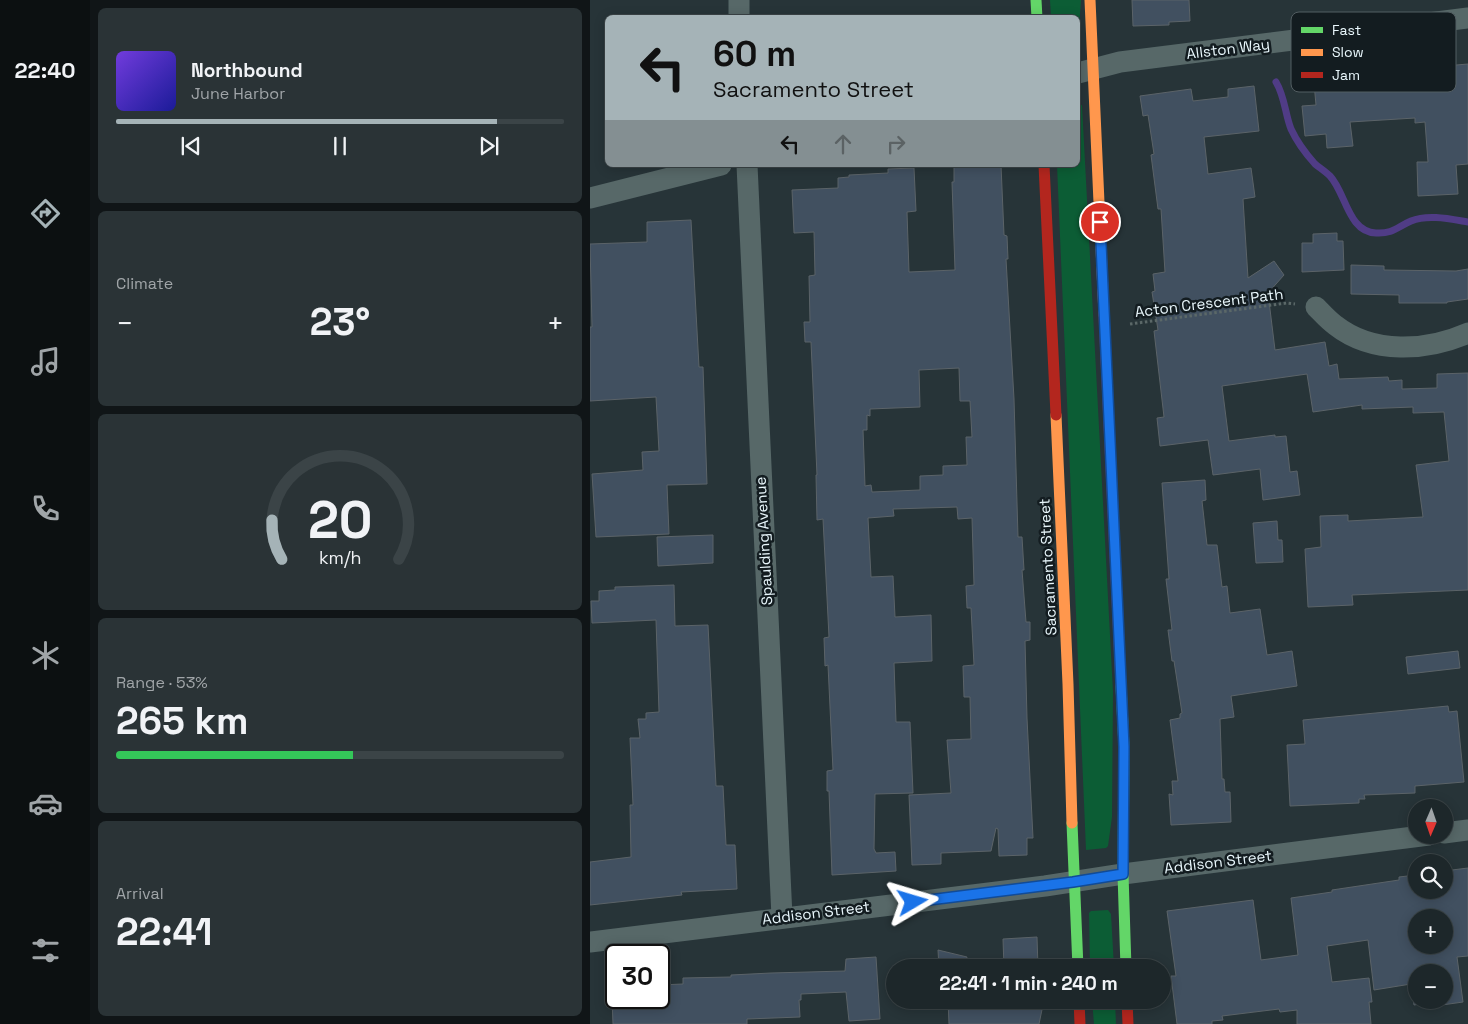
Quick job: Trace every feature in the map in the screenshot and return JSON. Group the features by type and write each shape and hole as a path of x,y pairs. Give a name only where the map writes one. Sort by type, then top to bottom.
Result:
{"street":[{"path":"739,0 739,15"},
{"path":"1036,0 1037,15"},
{"path":"1090,0 1085,71 1105,328 1124,747 1123,874 1126,959"},
{"name":"Allston Way","path":"1085,71 1120,62 1291,40"},
{"path":"590,198 713,167"},
{"name":"Spaulding Avenue","path":"746,167 782,918"},
{"name":"Sacramento Street","path":"1044,167 1068,684 1073,882 1077,959"},
{"path":"1316,307 1336,326 1363,341 1391,347 1422,347 1454,339 1468,332"},
{"path":"1453,832 1468,830"},
{"name":"Addison Street","path":"590,942 1073,882 1408,838"},
{"path":"1079,1009 1080,1024"},
{"path":"1127,1009 1128,1024"}],"path":[{"name":"Acton Crescent Path","path":"1105,328 1287,303 1316,307"}],"green space":[{"path":"1050,0 1081,0 1080,15 1051,15"},
{"path":"1082,105 1113,692 1112,817 1108,846 1106,848 1086,850 1057,167 1080,167 1080,106"},
{"path":"1108,910 1111,914 1114,959 1090,959 1089,913 1091,911"},
{"path":"1093,1009 1115,1009 1116,1024 1094,1024"}],"building":[{"path":"1132,0 1189,0 1190,21 1169,22 1169,25 1133,26"},
{"path":"1468,64 1468,164 1456,165 1458,194 1418,196 1417,162 1428,162 1425,122 1415,123 1415,118 1350,122 1353,146 1327,148 1326,134 1305,136 1302,106 1316,105 1315,92 1456,92 1456,65"},
{"path":"1254,86 1259,131 1204,137 1208,174 1251,168 1255,197 1243,199 1248,278 1274,261 1284,275 1268,293 1275,350 1325,342 1329,366 1337,364 1339,379 1388,377 1389,381 1402,380 1402,389 1437,388 1437,374 1468,373 1468,590 1352,595 1353,605 1308,607 1305,549 1321,547 1320,516 1348,515 1348,521 1423,517 1416,465 1449,461 1444,412 1413,413 1413,407 1362,409 1362,405 1313,412 1307,374 1222,386 1229,441 1275,435 1275,437 1286,436 1290,472 1297,471 1300,495 1263,500 1260,469 1213,475 1208,440 1160,446 1157,418 1164,417 1154,331 1158,330 1152,292 1155,291 1153,274 1165,272 1161,209 1158,209 1151,155 1154,154 1148,115 1143,116 1140,96 1191,89 1193,101 1228,97 1228,89"},
{"path":"954,167 1001,167 1004,235 1007,236 1008,259 1006,259 1014,399 1018,537 1022,537 1024,570 1022,570 1026,622 1030,622 1030,640 1025,641 1033,838 1027,838 1027,855 999,856 998,829 996,828 991,851 941,853 941,864 912,865 909,795 951,793 947,740 971,739 970,697 964,697 963,666 974,665 971,608 967,608 966,586 974,585 972,518 958,519 957,507 893,509 894,516 868,518 871,577 893,576 895,617 931,615 932,661 894,663 896,722 910,722 913,793 875,794 874,849 876,853 895,852 896,871 832,875 827,771 833,770 828,665 825,666 824,638 829,637 823,519 817,520 817,475 811,342 805,342 804,322 810,322 809,276 815,275 814,232 794,233 792,190 838,188 838,178 849,177 849,175 888,173 888,169 914,168 916,211 907,212 909,272 955,270 952,182 954,182","holes":["959,368 960,401 970,401 972,437 966,437 967,465 943,466 943,475 920,476 920,490 872,492 871,485 865,486 863,430 867,430 867,415 870,416 870,409 920,407 919,370"]},
{"path":"691,220 699,367 703,367 707,484 667,485 669,534 596,537 592,474 643,470 642,452 659,451 656,397 590,401 590,327 592,327 590,244 647,242 647,222"},
{"path":"1337,233 1337,241 1343,241 1344,270 1302,272 1302,243 1313,243 1313,234"},
{"path":"1351,265 1384,266 1384,270 1456,271 1468,269 1468,299 1447,303 1399,303 1399,295 1351,294"},
{"path":"1205,480 1206,500 1202,501 1207,545 1217,545 1222,587 1227,586 1230,613 1260,609 1267,655 1292,651 1297,686 1231,696 1234,717 1220,719 1222,779 1224,779 1225,792 1230,792 1231,822 1171,825 1169,794 1173,795 1172,781 1178,781 1170,720 1180,718 1182,713 1168,630 1172,630 1166,579 1169,579 1162,483"},
{"path":"1277,521 1278,540 1282,540 1283,562 1256,563 1253,523"},
{"path":"713,535 713,563 658,566 657,537"},
{"path":"674,585 675,626 708,625 716,786 723,786 726,845 735,845 737,889 681,892 682,895 590,905 590,862 631,857 630,805 633,805 630,738 640,738 638,719 646,719 646,713 659,712 656,620 592,623 591,601 599,601 599,591 615,590 615,587"},
{"path":"1458,651 1460,668 1408,674 1406,657"},
{"path":"1448,706 1449,712 1457,711 1464,782 1415,786 1415,793 1364,795 1365,799 1359,799 1359,803 1290,806 1287,745 1305,744 1303,720"},
{"path":"1468,868 1468,956 1457,957 1463,1002 1453,1003 1453,964 1408,964 1408,984 1374,990 1368,940 1327,946 1332,982 1369,978 1372,1002 1369,1002 1371,1024 1297,1024 1297,1010 1280,1012 1279,1009 1222,1016 1223,1020 1212,1021 1212,1024 1177,1024 1171,976 1176,976 1167,911 1253,900 1261,960 1298,955 1291,898 1399,880 1399,877 1408,876 1408,899 1453,899 1453,870"},
{"path":"1037,937 1038,959 1004,959 1003,939"},
{"path":"938,950 967,957 966,959 938,959"},
{"path":"876,957 880,1019 849,1021 846,992 801,994 801,1000 799,1000 800,1017 747,1019 747,1024 613,1024 612,1009 670,1009 670,985 683,984 683,978 845,971 846,959"},
{"path":"948,1009 1042,1009 1039,1024 949,1024"}],"waterway":[{"path":"1276,82 1296,139 1315,164 1328,174 1335,183 1353,219 1359,226 1367,231 1382,233 1391,231 1411,221 1425,218 1468,222"}],"traffic: fast":[{"path":"1036,0 1037,15"},
{"path":"1121,685 1124,747 1123,874 1126,959"},
{"path":"1072,823 1078,959"}],"traffic: slow":[{"path":"1090,0 1104,315"},
{"path":"1056,415 1072,823"}],"traffic: jam":[{"path":"1044,167 1056,415"},
{"path":"1104,315 1121,685"},
{"path":"1079,1009 1080,1024"},
{"path":"1127,1009 1128,1024"}],"route":[{"path":"913,902 1123,874 1124,747 1100,222"}]}
